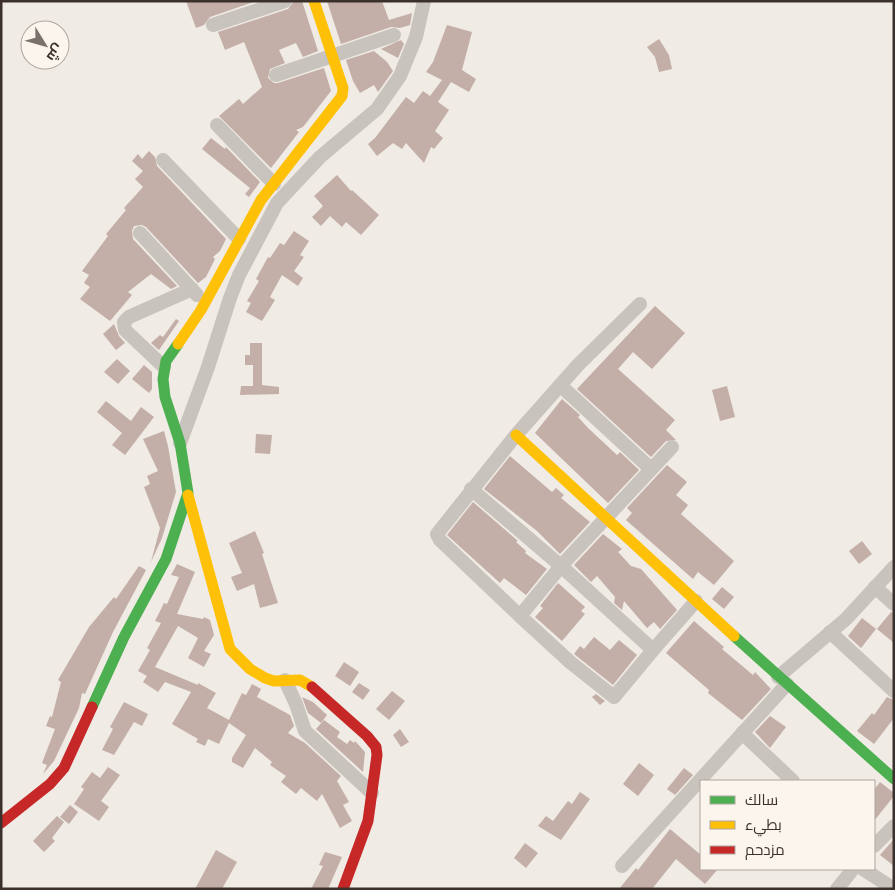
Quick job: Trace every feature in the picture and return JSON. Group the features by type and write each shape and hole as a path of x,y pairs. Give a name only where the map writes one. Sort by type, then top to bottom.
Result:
{"street":[{"path":"213,25 285,1"},
{"path":"314,1 343,88 342,96 274,184 239,238 204,303 169,354 164,367 165,397 180,444 188,493 230,649 258,674 274,680 300,680 317,690 349,718 373,743 377,755 368,821 343,889"},
{"path":"180,444 239,275 277,203 320,157 377,109 400,76 416,37 424,1"},
{"path":"276,75 394,35"},
{"path":"217,125 274,184"},
{"path":"163,160 239,238"},
{"path":"140,233 204,303"},
{"path":"164,367 125,330 124,322 129,317 192,289"},
{"path":"640,304 560,385 516,434 471,488 437,534 520,616 611,697 618,695 696,601"},
{"path":"560,385 651,469"},
{"path":"516,434 782,680 894,779"},
{"path":"520,616 561,566 672,447"},
{"path":"471,488 654,650"},
{"path":"1,823 50,784 64,768 124,637 166,559 188,493"},
{"path":"622,866 742,733 782,680 894,567"},
{"path":"875,587 894,604"},
{"path":"830,632 894,691"},
{"path":"284,680 296,704 305,731 372,793"},
{"path":"742,733 792,780"},
{"path":"875,845 894,826"},
{"path":"837,889 851,870"},
{"path":"865,870 894,889"}],"building":[{"path":"186,1 257,1 210,17 204,25 196,28"},
{"path":"294,1 302,1 318,51 303,57 296,43 279,50 285,63 270,69 268,78 274,83 278,83 324,68 331,91 303,127 296,130 299,132 271,168 219,116 239,99 243,104 262,87 244,42 225,50 218,32 288,9"},
{"path":"327,1 382,1 389,20 412,13 410,25 400,28 391,27 341,44"},
{"path":"447,25 472,32 462,70 476,79 469,92 451,82 438,102 449,110 435,131 443,138 434,149 431,147 424,163 406,143 402,149 393,143 377,156 368,144 375,138 406,97 414,103 423,91 430,96 442,80 426,72 433,62"},
{"path":"659,39 669,55 672,69 659,72 655,57 647,47"},
{"path":"401,40 404,44 398,58 381,49"},
{"path":"374,51 387,62 393,71 378,92 374,85 360,93 353,81 346,60"},
{"path":"211,138 225,149 226,147 260,182 249,197 245,194 250,188 202,149"},
{"path":"149,151 155,157 157,166 226,239 220,251 213,257 215,259 206,277 198,283 146,227 142,225 134,226 132,231 133,239 177,286 171,289 151,274 128,292 132,295 110,321 80,299 90,287 84,283 89,275 82,271 108,236 106,234 126,210 124,208 143,187 135,179 143,171 132,161 138,154 142,159"},
{"path":"337,175 351,191 379,215 361,235 346,222 342,227 330,216 321,226 312,217 323,206 314,196"},
{"path":"294,231 309,241 300,255 304,257 294,271 303,278 298,286 282,275 270,297 275,300 262,321 246,312 251,303 247,301 259,281 256,279 268,257 270,258 280,243 284,245"},
{"path":"655,306 685,333 652,369 633,352 618,369 675,420 666,430 676,440 666,441 651,457 577,389"},
{"path":"176,319 179,321 159,350 151,343 160,335 163,337"},
{"path":"114,324 119,336 125,343 116,350 103,334"},
{"path":"250,343 262,343 262,385 279,387 279,394 240,395 241,386 253,386 253,365 245,365 245,355 250,355"},
{"path":"117,359 130,371 118,384 104,372"},
{"path":"144,365 152,372 152,389 149,393 132,379"},
{"path":"727,386 735,417 720,421 712,390"},
{"path":"562,399 580,415 578,417 588,428 617,455 620,452 639,470 608,503 535,433"},
{"path":"106,401 131,421 141,407 154,417 125,455 112,445 122,433 97,412"},
{"path":"164,431 176,492 162,538 151,562 160,528 144,487 150,484 147,476 158,471 143,439"},
{"path":"256,434 272,435 270,454 255,453"},
{"path":"510,456 552,492 556,488 564,495 561,498 590,522 560,554 537,531 484,489"},
{"path":"667,465 687,482 676,495 688,505 681,514 734,561 714,585 698,572 693,579 626,520 632,513 627,508"},
{"path":"473,502 518,541 516,542 526,551 525,553 547,569 526,595 504,578 500,583 447,535"},
{"path":"255,531 264,553 262,554 278,603 260,608 254,584 237,591 231,577 242,573 229,543"},
{"path":"603,534 622,549 618,552 631,566 641,569 677,610 660,629 654,622 647,628 624,601 622,610 614,603 615,597 597,576 591,582 574,565"},
{"path":"862,541 872,554 859,564 849,551"},
{"path":"177,564 195,572 177,614 203,619 204,617 210,620 214,635 204,651 211,654 204,667 188,658 198,638 178,626 155,667 198,685 198,683 216,693 207,708 229,720 242,693 246,695 252,684 261,689 257,697 290,715 294,726 288,733 305,743 341,776 337,781 349,802 343,805 352,821 340,828 322,794 317,801 301,788 296,794 281,782 286,776 270,765 272,762 255,748 243,768 232,762 232,758 246,735 229,723 219,744 208,739 205,746 196,742 198,739 172,724 191,692 165,682 158,692 143,682 147,676 138,671 150,650 147,648 161,623 155,621 164,603 167,604 179,577 171,575"},
{"path":"139,566 146,570 113,632 85,694 82,693 79,708 54,761 43,774 47,765 42,763 55,729 46,726 50,716 52,717 61,682 58,680 89,627 114,597 116,599"},
{"path":"558,583 585,607 581,611 585,614 562,641 535,617 543,608 540,606"},
{"path":"722,587 734,597 724,609 712,599"},
{"path":"891,612 894,613 894,643 877,629"},
{"path":"862,618 876,629 861,648 848,636"},
{"path":"694,621 724,647 722,649 753,675 755,672 771,689 742,720 708,693 709,690 666,653"},
{"path":"594,637 610,650 619,640 637,655 613,685 574,654 580,646 584,649"},
{"path":"344,662 359,672 350,686 335,676"},
{"path":"359,683 370,690 363,700 352,692"},
{"path":"392,691 405,701 389,720 376,709"},
{"path":"596,694 605,701 600,705 592,697"},
{"path":"302,697 313,702 327,715 321,723 308,713"},
{"path":"887,697 894,700 894,718 874,744 857,731 872,713 874,715"},
{"path":"124,702 148,714 142,726 134,722 114,755 102,750 113,729 110,727"},
{"path":"770,716 786,727 770,748 755,732"},
{"path":"324,720 340,732 337,737 347,744 350,740 354,743 355,741 365,752 363,772 316,729"},
{"path":"400,729 409,742 401,747 393,735"},
{"path":"639,763 654,775 638,796 623,784"},
{"path":"108,767 120,775 101,801 109,807 99,821 74,804 84,789 81,787 92,772 100,778"},
{"path":"684,768 693,775 675,795 667,789"},
{"path":"880,782 894,793 894,796 875,820 875,789"},
{"path":"580,792 590,799 561,840 538,826 546,816 553,821 568,801 572,804"},
{"path":"70,805 78,812 69,824 60,817"},
{"path":"57,816 64,822 52,838 55,841 44,852 33,841"},
{"path":"670,829 700,854 700,870 717,870 705,884 676,859 652,889 619,889 636,868 638,870"},
{"path":"894,839 894,866 880,855"},
{"path":"525,843 538,853 526,868 514,858"},
{"path":"216,850 237,862 222,889 195,889"},
{"path":"325,852 342,857 328,889 311,889 323,866 319,865"}],"traffic: fast":[{"path":"92,707 124,637 166,559 188,493 180,443 165,397 163,379 166,361 178,344"},
{"path":"734,636 894,779"}],"traffic: slow":[{"path":"178,344 201,310 261,200 342,96 343,88 314,1"},
{"path":"516,435 734,636"},
{"path":"188,495 230,649 250,669 265,678 274,681 300,680 312,687"}],"traffic: jam":[{"path":"312,687 367,736 376,747 377,755 368,821 343,889"},
{"path":"1,823 50,784 64,768 92,707"}]}
